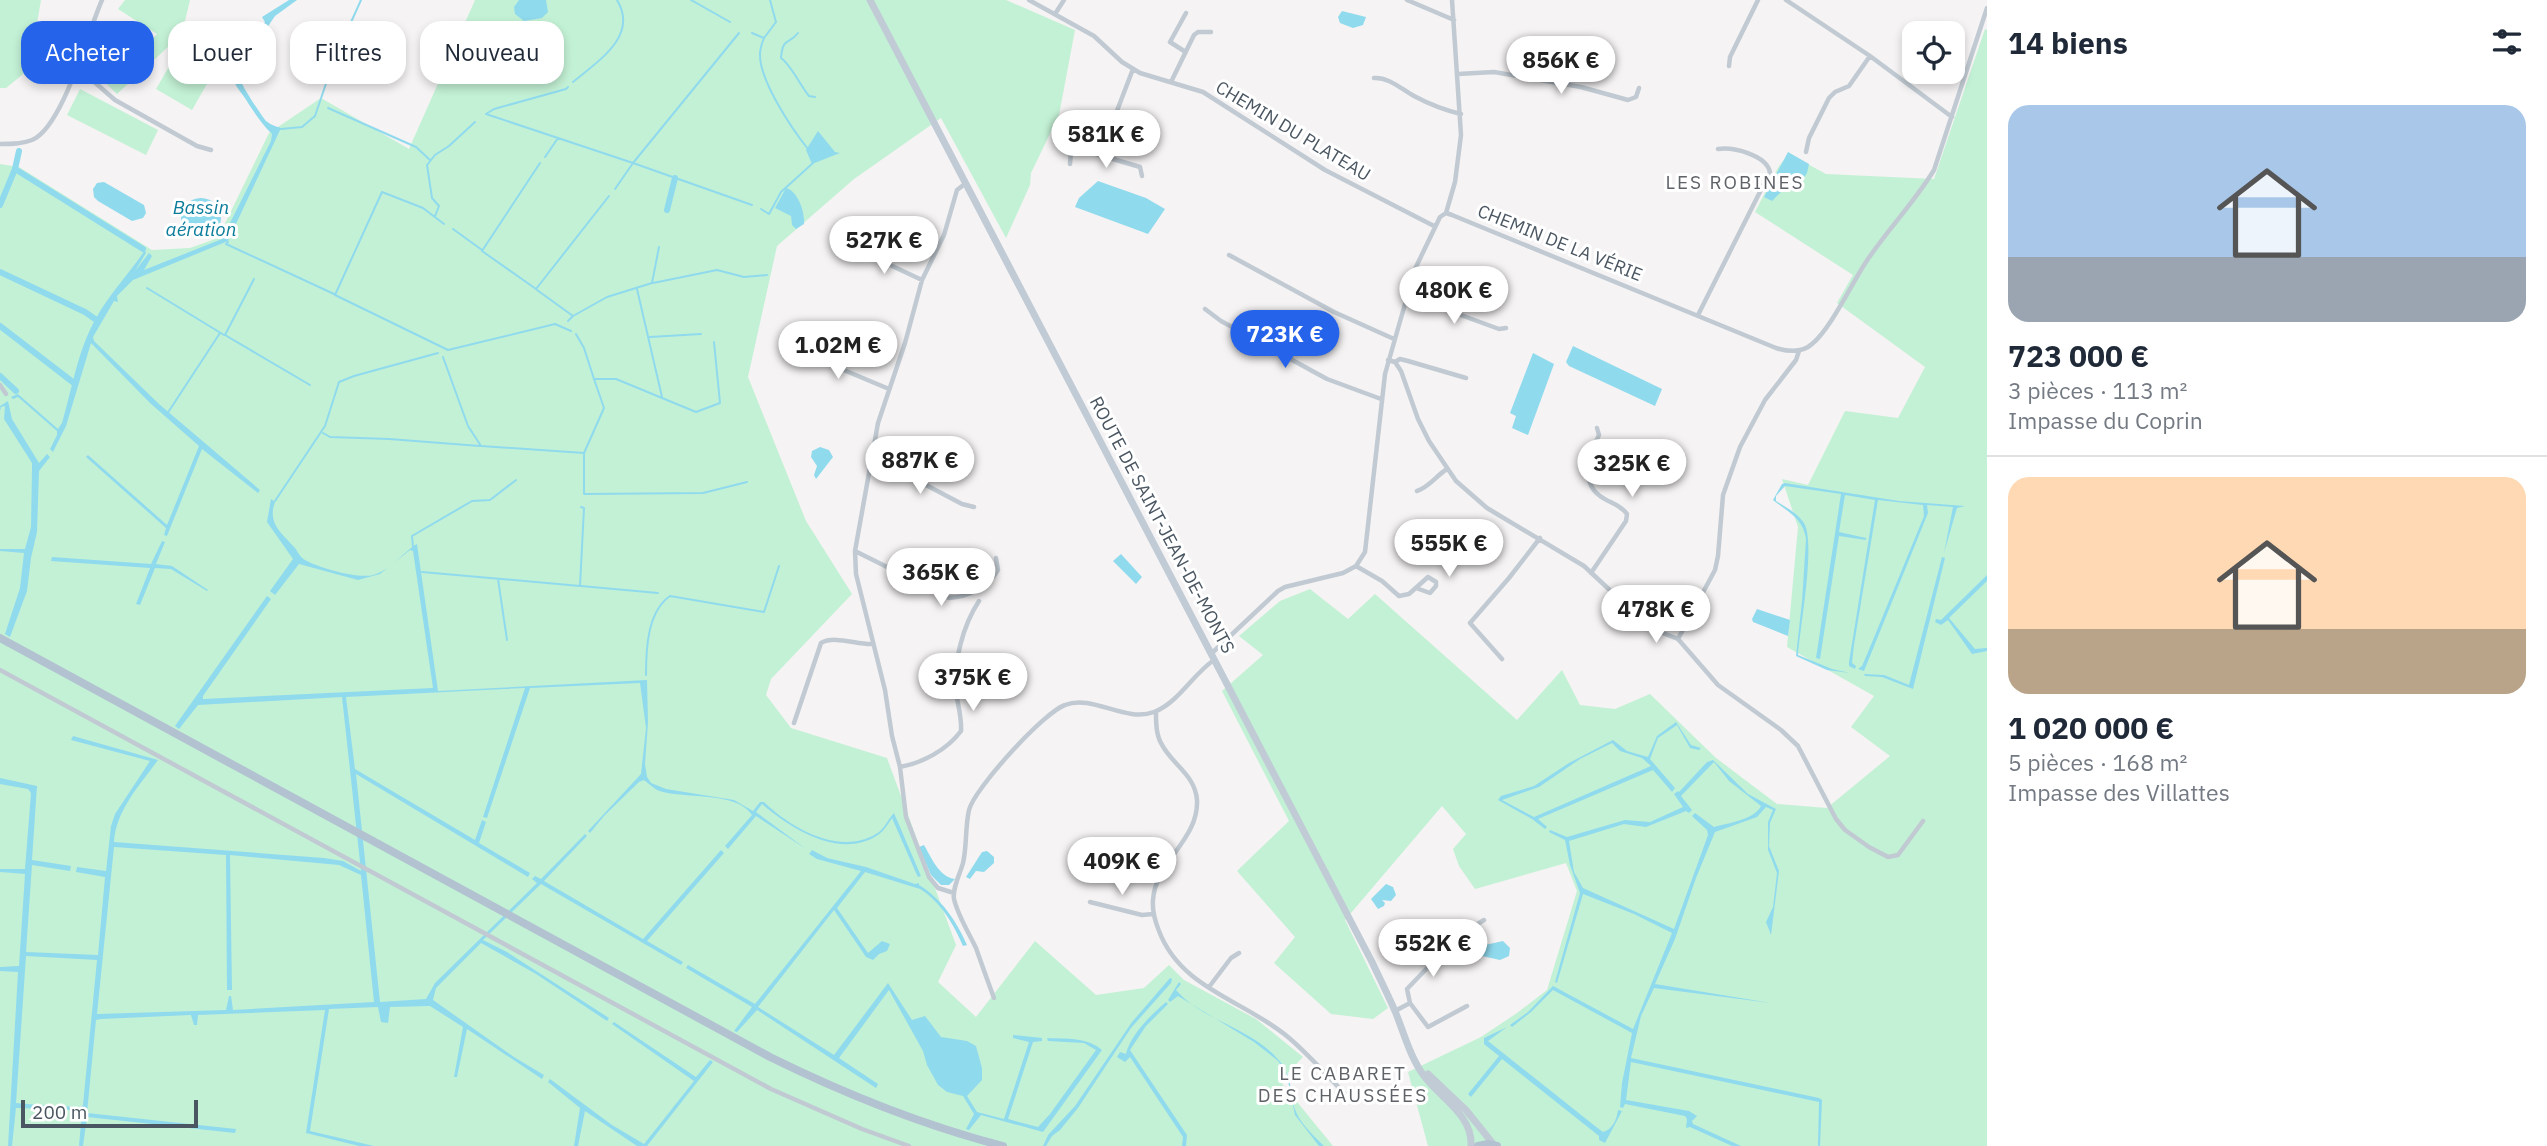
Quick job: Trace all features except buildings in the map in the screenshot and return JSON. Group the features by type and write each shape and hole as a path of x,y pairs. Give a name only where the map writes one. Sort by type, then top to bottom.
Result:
{"main road":[{"name":"ROUTE DE SAINT-JEAN-DE-MONTS","path":"870,0 1213,657 1395,1012 1419,1067 1439,1089"},
{"path":"0,638 807,1076 895,1113 1003,1146"},
{"path":"1439,1089 1473,1118 1496,1145"},
{"path":"1439,1089 1470,1131 1471,1146"},
{"path":"1478,1146 1496,1145"}],"street":[{"path":"93,21 103,0"},
{"name":"CHEMIN DU PLATEAU","path":"1029,0 1094,36 1133,69 1203,92 1325,170 1434,226"},
{"path":"1055,14 1064,0"},
{"path":"1407,0 1454,20"},
{"path":"994,999 954,899 965,855 969,808 993,774 1044,719 1061,706 1079,703 1131,713 1156,712 1278,591 1343,573 1356,566 1365,552 1381,399 1388,360 1406,295 1434,226 1446,214 1460,156 1461,114 1452,0"},
{"path":"1729,66 1730,57 1758,0"},
{"path":"1786,0 1870,56 1952,117"},
{"path":"1678,639 1715,570 1723,495 1740,447 1765,400 1796,360 1799,351 1811,346 1817,339 1870,256 1920,193 1934,170 1987,8"},
{"path":"1184,51 1170,43 1186,13"},
{"path":"1171,82 1194,35 1198,32 1211,32"},
{"path":"1806,152 1809,138 1829,98 1849,86 1870,56"},
{"path":"1100,155 1133,69"},
{"path":"1458,74 1494,72 1535,78 1628,100 1636,97 1639,88"},
{"path":"1374,78 1383,78 1441,109 1461,114"},
{"path":"0,144 20,143 41,135 70,84"},
{"path":"97,84 115,100 197,146 211,150"},
{"path":"1070,164 1071,152 1076,148 1140,167 1142,176"},
{"path":"1698,315 1770,173 1767,164 1760,160 1736,150 1718,149"},
{"path":"954,893 938,888 929,877 906,817 900,767 856,574 856,551 878,423 905,343 922,280 944,235 957,190 965,183"},
{"name":"CHEMIN DE LA VÉRIE","path":"1446,214 1776,348 1799,351"},
{"path":"856,248 922,280"},
{"path":"1229,256 1334,312 1394,339"},
{"path":"1406,295 1499,328 1506,328"},
{"path":"1205,309 1221,321 1327,379 1381,399"},
{"path":"794,355 827,363 889,389"},
{"path":"1395,362 1400,359 1466,378"},
{"path":"1388,360 1395,362 1401,371 1423,430 1456,481 1488,508 1565,553 1644,622 1678,639 1718,685 1781,730 1798,746 1836,819 1845,830 1888,857 1898,855 1923,821"},
{"path":"0,385 6,394"},
{"path":"1591,573 1626,521 1627,514 1623,508 1599,496 1591,482 1588,466 1599,435 1597,428"},
{"path":"872,464 974,507"},
{"path":"1417,491 1426,488 1436,476 1447,469"},
{"path":"1502,659 1470,623 1509,579 1539,538"},
{"path":"856,551 948,598 965,597 987,584 998,570 996,558"},
{"path":"1356,566 1382,581 1399,596 1409,594 1428,577 1436,582 1430,593 1416,588"},
{"path":"900,767 918,764 955,739 961,731 956,689 960,646 972,611 979,601"},
{"path":"794,723 821,643 831,639 860,645 873,644"},
{"path":"0,670 771,1089 862,1129 909,1146"},
{"path":"1156,712 1160,742 1192,783 1197,805 1194,824 1157,883 1153,895 1153,914 1163,940 1172,956 1191,977 1288,1037 1344,1093"},
{"path":"1090,902 1142,915 1153,914"},
{"path":"1467,1006 1429,1027 1410,1003 1406,992 1409,985 1458,936 1484,920"},
{"path":"1209,987 1231,958 1240,953"},
{"path":"1395,1012 1410,1003"}],"green space":[{"path":"0,0 41,0 37,21 21,21 21,76 6,88 0,88"},
{"path":"125,0 190,0 185,21 168,21 168,47 154,60 154,37 157,34 154,32 154,21 137,21 118,9"},
{"path":"475,0 1006,0 1075,30 1059,115 1031,173 1030,185 1006,238 941,118 854,179 777,246 748,377 806,521 852,594 771,679 766,695 791,728 887,758 956,945 938,982 976,1017 1035,941 1096,995 1144,988 1169,965 1184,980 1256,1019 1303,1057 1280,1081 1333,1146 0,1146 0,164 19,167 152,250 190,248 218,238 269,133 321,98 409,149 438,84 564,84 564,21 466,21"},
{"path":"1985,29 1987,1146 1428,1146 1408,1072 1481,1037 1547,990 1577,891 1566,863 1475,889 1459,866 1453,849 1466,834 1442,806 1345,920 1388,1008 1373,1019 1331,1014 1274,963 1295,937 1237,871 1289,821 1222,691 1263,655 1239,636 1280,601 1310,589 1348,619 1375,594 1517,720 1562,670 1580,705 1615,709 1650,694 1716,758 1777,804 1827,808 1890,756 1851,727 1874,696 1787,647 1798,527 1782,479 1808,485 1845,411 1898,418 1925,367 1837,303 1853,275 1755,212 1779,166 1789,154 1826,174 1934,179"},
{"path":"168,68 168,84 207,84 192,110 156,89"},
{"path":"107,84 128,84 117,94"},
{"path":"80,89 158,130 146,155 67,115"}],"water":[{"path":"289,0 297,0 272,21 264,21 262,17"},
{"path":"519,0 546,0 548,12 542,18 524,21 515,14 514,7"},
{"path":"1342,11 1366,17 1363,25 1353,28 1340,23 1338,17"},
{"path":"242,84 266,121 281,128 228,241 133,280 117,296 118,302 114,301 93,337 159,404 260,490 258,493 202,449 167,536 164,535 166,528 86,457 88,455 167,525 199,446 150,403 91,343 66,426 53,452 50,449 57,431 18,397 11,397 18,394 58,429 89,332 106,301 145,250 146,253 135,271 149,253 152,256 144,270 222,239 271,141 272,134 236,85"},
{"path":"818,131 835,152 840,153 812,164 806,150"},
{"path":"1788,152 1809,164 1807,173 1798,187 1786,187 1772,201 1764,197"},
{"path":"1098,181 1146,198 1165,209 1148,234 1075,207 1079,198"},
{"name":"Bassin aération","path":"104,182 144,205 146,213 143,218 132,221 98,201 94,197 93,189 97,183"},
{"path":"786,188 794,193 803,214 804,224 796,229 792,225 791,216 775,208"},
{"name":"Bassin aération","path":"201,198 215,204 221,218 215,232 201,238 187,232 181,218 187,204"},
{"path":"1573,346 1662,389 1655,406 1569,366 1566,362"},
{"path":"1533,353 1554,364 1528,435 1512,428 1516,416 1510,413"},
{"path":"8,401 12,419 39,463 47,454 50,457 39,471 37,532 27,591 10,637 5,634 20,588 24,553 0,549 25,549 31,527 32,463 4,419 5,406 1,407 0,411 0,406"},
{"path":"820,447 829,450 833,457 816,479 814,475 817,466 811,457 812,451"},
{"path":"1785,483 1899,501 1965,506 1957,508 1944,553 1953,507 1927,505 1928,513 1864,671 1858,669 1862,666 1924,516 1923,505 1878,500 1854,645 1852,663 1856,666 1855,669 1849,666 1849,662 1875,500 1845,495 1839,532 1866,540 1839,536 1820,659 1816,658 1841,494 1785,486 1776,496 1776,501 1803,521 1808,536 1808,569 1798,655 1832,669 1850,673 1827,670 1796,656 1806,539 1798,521 1773,500"},
{"path":"271,499 275,502 273,516 277,528 305,560 319,566 366,576 379,573 389,566 380,574 358,580 299,564 275,595 270,591 293,559 267,522"},
{"path":"162,541 165,542 156,564 172,566 207,591 171,569 155,568 140,605 136,604 150,568 51,561 52,557 151,564"},
{"path":"417,544 438,691 647,680 648,723 645,764 651,783 666,789 734,800 753,811 760,802 764,802 788,821 816,836 847,842 876,834 894,813 921,876 918,877 892,818 880,833 863,842 832,843 801,831 762,804 756,812 806,849 756,816 728,849 725,846 752,815 744,807 722,799 668,793 657,790 644,780 604,816 590,833 588,831 641,774 646,728 640,683 530,688 487,818 483,817 525,688 346,697 355,769 475,840 482,820 486,822 479,843 530,873 528,877 356,774 380,1002 426,999 435,983 537,883 532,879 535,876 541,879 585,834 587,836 544,881 643,939 721,850 724,853 647,941 683,962 681,965 541,884 483,940 507,952 609,1018 607,1021 536,974 481,943 436,988 433,1000 544,1075 542,1079 467,1029 457,1077 454,1077 463,1027 430,1006 390,1007 388,1023 381,1022 378,1007 329,1009 310,1131 374,1146 359,1146 306,1133 325,1010 198,1015 197,1025 194,1025 191,1015 101,1019 96,1020 87,1113 236,1129 235,1133 87,1117 83,1146 79,1146 82,1111 56,1109 56,1106 83,1105 97,960 26,956 16,1103 51,1106 51,1109 16,1108 12,1146 8,1146 18,972 0,971 0,967 19,966 25,874 0,872 0,869 25,869 31,793 28,789 0,784 0,778 37,786 32,860 71,866 70,871 32,865 26,952 98,955 105,877 76,872 77,867 106,871 115,814 150,761 71,740 73,736 158,760 124,809 114,842 324,858 343,861 361,871 342,697 198,705 179,729 175,726 267,596 271,599 203,699 433,688 413,551 410,550 393,563","holes":["114,847 226,855 227,990 232,990 230,855 339,865 361,875 374,1002 233,1010 229,996 226,1010 97,1014"]},
{"path":"1121,554 1142,577 1136,584 1113,561"},
{"path":"1942,557 1945,558 1913,689 1882,677 1865,676 1864,674 1884,675 1909,685"},
{"path":"1987,575 1987,581 1949,618 1975,649 1987,648 1987,651 1972,654 1948,620 1941,625 1935,622 1936,619 1941,620"},
{"path":"1757,609 1790,620 1788,636 1753,622"},
{"path":"1676,722 1691,745 1701,748 1690,748 1677,725 1658,738 1650,759 1675,788 1672,792 1653,770 1538,819 1547,827 1545,829 1498,800 1501,796 1534,786 1569,763 1613,740 1627,751 1648,757 1657,736","holes":["1612,743 1620,751 1642,758 1651,766 1534,817 1502,800 1539,787 1580,759"]},
{"path":"1713,760 1748,794 1776,809 1770,823 1769,846 1779,871 1771,935 1766,922 1773,907 1777,873 1768,850 1768,822 1773,810 1766,807 1757,817 1715,832 1655,984 1771,1003 1654,988 1641,1016 1631,1058 1819,1098 1822,1100 1820,1146 1819,1102 1631,1062 1626,1100 1689,1111 1697,1116 1692,1121 1693,1124 1741,1146 1732,1146 1690,1127 1686,1128 1685,1116 1625,1104 1623,1108 1620,1107 1632,1033 1553,990 1531,1012 1512,1027 1510,1025 1528,1012 1553,986 1633,1029 1672,933 1634,914 1583,894 1557,983 1555,982 1580,893 1570,865 1565,840 1549,832 1550,830 1567,837 1625,820 1650,822 1683,807 1674,794 1707,762","holes":["1714,762 1729,781 1761,806 1747,818 1714,827 1695,813 1692,816 1707,830 1708,835 1674,929 1583,888 1574,872 1569,841 1624,824 1646,827 1686,811 1689,813 1692,810 1681,796"]},
{"path":"924,845 940,871 955,879 949,885 941,885 931,875 919,847"},
{"path":"812,850 827,858 919,883 947,911 967,945 963,946 946,914 928,894 865,872 837,908 868,953 882,941 890,944 887,951 873,960 866,957 834,910 758,1007 834,1055 888,983 912,1020 925,1016 941,1037 967,1041 976,1046 982,1080 967,1096 977,1112 1004,1119 1029,1042 1013,1038 1013,1035 1042,1038 1042,1041 1033,1042 1008,1119 1038,1127 1096,1050 1084,1043 1048,1041 1047,1038 1090,1043 1102,1050 1043,1132 981,1115 969,1130 966,1129 974,1114 963,1096 947,1092 938,1085 923,1051 889,990 839,1058 878,1084 876,1088 757,1010 737,1032 734,1031 752,1007 686,968 688,965 755,1004 861,871 817,859 809,854"},
{"path":"987,851 994,857 994,863 984,872 976,871 970,879 966,877 982,852"},
{"path":"1386,884 1393,887 1396,895 1391,901 1382,900 1384,906 1378,909 1371,899"},
{"path":"1503,941 1510,948 1509,956 1500,960 1482,956 1485,945"},
{"path":"1170,978 1171,983 1131,1028 1078,1108 1046,1146 1043,1146 1048,1135 1075,1106 1132,1022"},
{"path":"1179,982 1181,984 1176,990 1194,1006 1178,996 1170,1002 1168,1000"},
{"path":"1166,1002 1168,1004 1146,1026 1130,1050 1187,1135 1186,1146 1182,1146 1183,1137 1130,1057 1125,1062 1117,1057 1120,1052 1126,1054 1136,1033"},
{"path":"1214,1018 1263,1045 1274,1055 1286,1071 1277,1060 1254,1042"},
{"path":"614,1022 696,1077 710,1060 713,1062 647,1146 637,1146 585,1111 578,1146 574,1146 580,1108 548,1082 550,1079 612,1125 644,1144 694,1081 612,1024"},
{"path":"1507,1027 1488,1041 1603,1132 1614,1124 1618,1110 1622,1111 1605,1143 1502,1059 1471,1097 1468,1094 1499,1056 1484,1044 1484,1038"},
{"path":"1286,1071 1297,1114 1324,1146 1319,1146 1295,1115"}],"waterway":[{"path":"281,129 302,127 315,116 334,60 361,0"},
{"path":"573,82 604,56 619,36 623,25 617,0"},
{"path":"691,0 730,22"},
{"path":"752,33 764,38 776,22 770,0"},
{"path":"739,33 633,163 752,205"},
{"path":"798,33 785,44 781,58 809,96 815,97"},
{"path":"764,38 760,54 765,77 786,117 808,149"},
{"path":"568,87 494,109 486,114 633,163 615,189"},
{"path":"328,108 416,147 430,160"},
{"path":"435,216 439,206 432,198 427,165 435,155 475,122"},
{"path":"545,157 558,138"},
{"path":"19,151 15,169 143,249"},
{"path":"540,163 482,251 536,289 609,196"},
{"path":"761,209 769,214 781,192 813,163"},
{"path":"0,205 15,169"},
{"path":"667,210 675,178"},
{"path":"444,224 423,208 382,192 335,295 448,350 555,324 571,331"},
{"path":"453,229 482,250"},
{"path":"228,242 226,244 334,294"},
{"path":"573,316 607,297 652,283 659,247"},
{"path":"653,283 717,270 744,277 767,275"},
{"path":"0,272 95,319"},
{"path":"254,279 225,335 310,385"},
{"path":"147,288 224,335"},
{"path":"637,289 662,397"},
{"path":"537,290 573,316 568,321"},
{"path":"0,326 74,383"},
{"path":"167,414 220,333"},
{"path":"576,334 584,348 594,379 616,379 696,412 720,403 714,342"},
{"path":"650,337 701,334"},
{"path":"275,501 325,426 339,382 438,353"},
{"path":"443,357 468,426 481,446 584,453 604,408 594,379"},
{"path":"0,376 16,391"},
{"path":"323,433 330,437 480,446"},
{"path":"584,453 584,494 703,493 747,482"},
{"path":"413,547 412,536 472,501 490,500 516,480"},
{"path":"422,572 580,586 584,508 581,507"},
{"path":"646,675 652,621 662,603 670,596 764,612 779,566"},
{"path":"498,579 507,640"},
{"path":"581,586 658,593"}],"district":[{"name":"LES ROBINES","path":"1735,182"},
{"name":"LE CABARET DES CHAUSSÉES","path":"1343,1084"}]}
